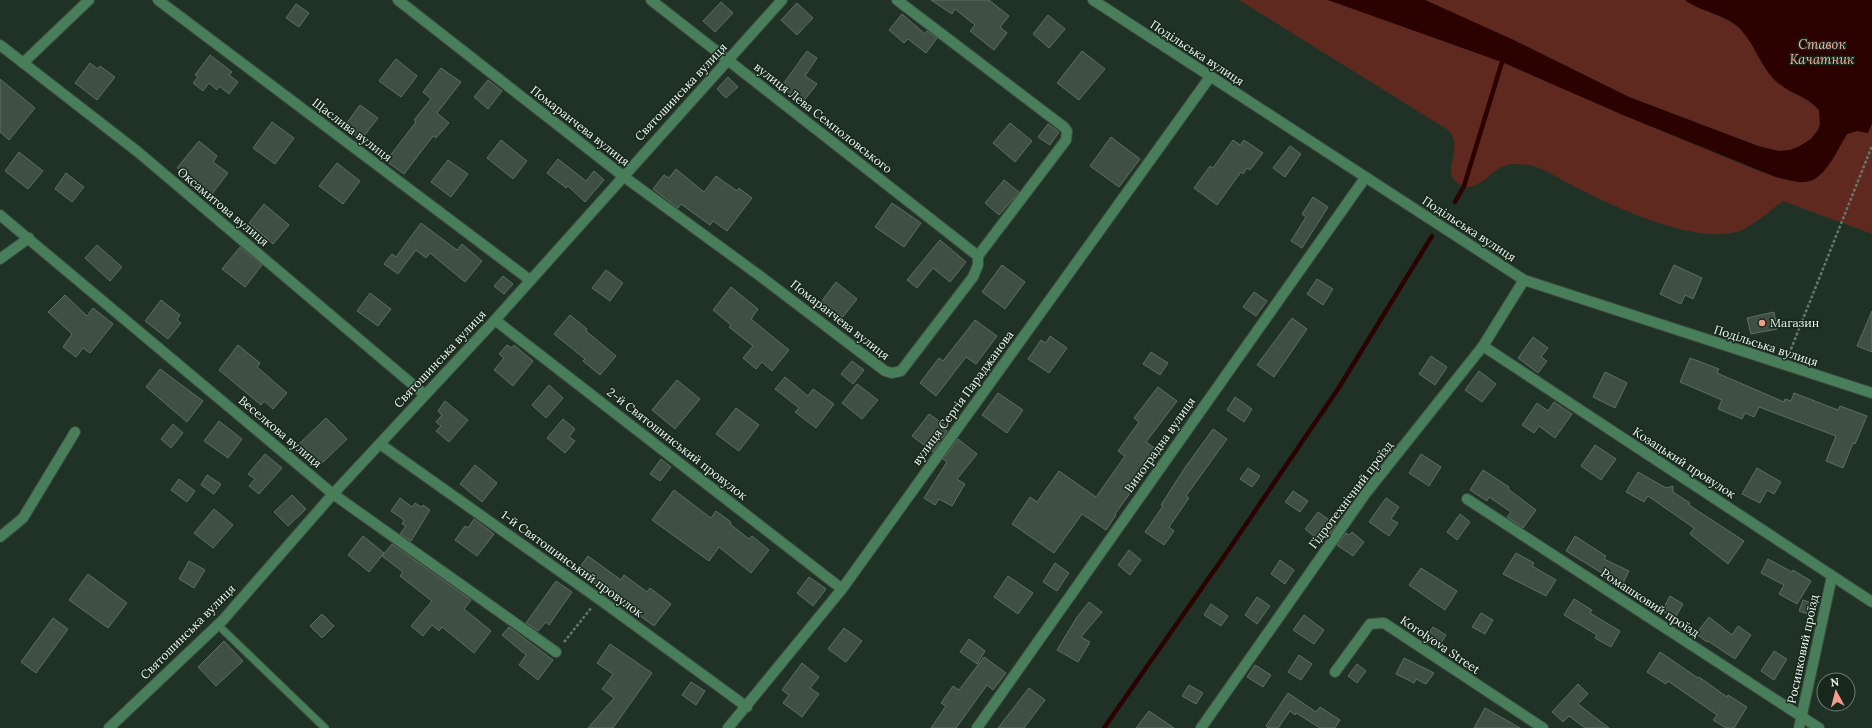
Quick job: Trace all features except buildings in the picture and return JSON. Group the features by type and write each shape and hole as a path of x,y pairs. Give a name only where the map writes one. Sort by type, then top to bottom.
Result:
{"street":[{"path":"23,63 89,0"},
{"name":"Щаслива вулиця","path":"158,0 530,280"},
{"name":"Помаранчева вулиця","path":"398,0 623,176 760,276 885,371 892,373 900,371 974,277 978,265 978,256 1066,140 1067,131 1064,127 897,0"},
{"name":"вулиця Лева Семполовського","path":"651,0 978,256"},
{"name":"Святошинська вулиця","path":"109,728 218,625 333,494 495,320 782,0"},
{"name":"Подільська вулиця","path":"1093,0 1524,280 1784,366 1872,393"},
{"name":"Оксамитова вулиця","path":"0,45 138,152 425,395"},
{"name":"вулиця Сергія Параджанова","path":"728,728 747,707 842,589 1210,77"},
{"name":"Виноградна вулиця","path":"977,728 1365,178"},
{"name":"Веселкова вулиця","path":"0,215 333,494 556,652"},
{"path":"0,260 29,238"},
{"name":"Гідротехнічний проїзд","path":"1201,728 1366,493 1483,346 1524,280"},
{"name":"2-й Святошинський провулок","path":"495,320 842,589"},
{"name":"Козацький провулок","path":"1483,346 1872,602"},
{"path":"0,537 23,518 76,432"},
{"name":"1-й Святошинський провулок","path":"380,444 599,599 747,707"},
{"name":"Ромашковий проїзд","path":"1467,499 1819,728"},
{"name":"Росинковий проїзд","path":"1799,728 1832,576"},
{"name":"Korolyova Street","path":"1336,672 1370,624 1384,623 1543,728"}],"lane":[{"path":"218,625 325,728"}],"path":[{"path":"1784,366 1872,146"},
{"path":"556,652 599,599"}],"shaded area":[{"path":"1239,0 1328,0 1502,62 1623,115 1756,170 1791,181 1812,179 1828,164 1847,134 1857,131 1868,133 1872,123 1872,234 1783,201 1744,229 1727,234 1706,234 1683,230 1636,215 1593,196 1546,171 1533,166 1525,165 1513,164 1504,166 1475,185 1469,187 1462,186 1455,181 1452,176 1451,170 1454,143 1448,130"},
{"path":"1425,0 1685,0 1731,22 1738,27 1750,40 1768,71 1789,91 1807,99 1819,111 1820,124 1818,130 1811,139 1790,150 1779,151 1758,146 1629,97"}],"water":[{"name":"Ставок Качатник","path":"1328,0 1425,0 1516,41 1629,97 1758,146 1779,151 1790,150 1811,139 1818,130 1820,124 1819,110 1810,102 1783,87 1772,77 1743,32 1737,26 1725,18 1697,7 1685,0 1872,0 1872,123 1868,133 1857,131 1847,134 1832,161 1816,178 1806,182 1788,180 1776,177 1623,115 1502,62"}],"waterway":[{"path":"1455,202 1464,186 1502,62"},
{"path":"1104,728 1234,542 1338,389 1432,236"}],"place":[{"name":"Магазин","path":"1762,323"}]}
